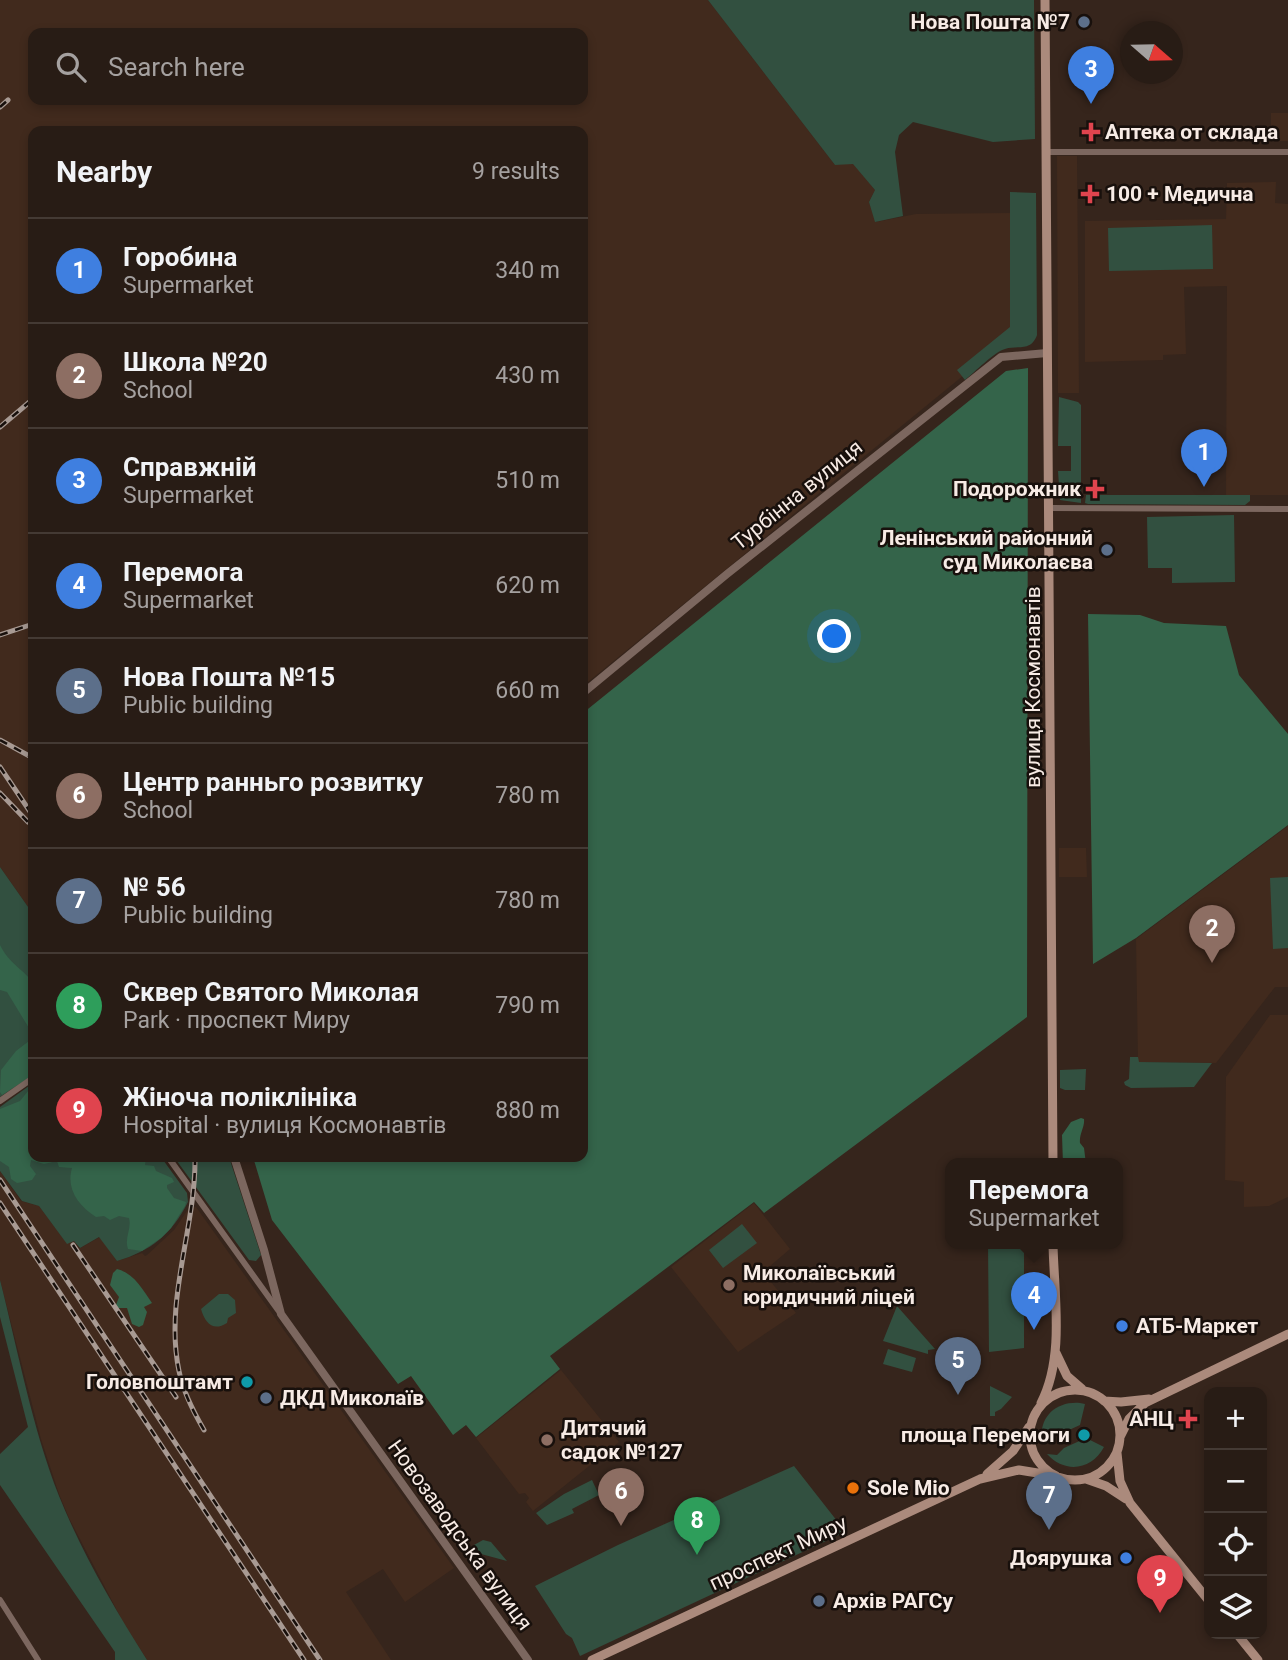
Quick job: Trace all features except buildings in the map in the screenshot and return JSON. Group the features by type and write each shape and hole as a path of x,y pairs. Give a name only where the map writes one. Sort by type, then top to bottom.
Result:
{"main road":[{"name":"вулиця Космонавтів","path":"1045,0 1053,1158"},
{"path":"1053,1249 1055,1348 1051,1379 1031,1423 1030,1442 1034,1454 1041,1464 1056,1476 1084,1479 1113,1490 1130,1503 1204,1595"},
{"path":"1084,1479 1107,1466 1136,1410 1155,1398 1288,1334"},
{"path":"1055,1348 1063,1370 1073,1382 1104,1401 1155,1398"},
{"path":"1039,1408 1048,1398 1059,1392 1085,1391"},
{"path":"1104,1401 1116,1418 1120,1481 1130,1503"},
{"name":"проспект Миру","path":"980,1479 1013,1451 1031,1423"},
{"name":"проспект Миру","path":"592,1660 980,1479 1019,1470 1056,1476"},
{"path":"1241,1639 1258,1660"}],"street":[{"path":"1045,152 1288,152"},
{"name":"Турбінна вулиця","path":"588,690 727,574 1001,357 1047,353"},
{"path":"1049,508 1288,509"},
{"path":"0,1101 28,1081"},
{"name":"Новозаводська вулиця","path":"172,1162 528,1660"},
{"path":"236,1162 281,1314"},
{"path":"0,1600 38,1660"}],"shaded area":[{"path":"0,0 708,0 835,165 853,163 875,190 869,202 876,222 916,214 1010,213 1013,335 588,682 588,126 28,126 28,907 0,867"},
{"path":"1271,113 1288,113 1288,141 1271,141"},
{"path":"1057,156 1077,156 1079,393 1058,393"},
{"path":"1276,182 1275,203 1288,204 1288,495 1226,495 1227,286 1184,287 1186,354 1163,355 1163,360 1085,362 1085,221 1226,219 1227,183"},
{"path":"1288,826 1288,987 1275,987 1216,1063 1138,1062 1136,939"},
{"path":"1059,848 1086,848 1087,877 1059,877"},
{"path":"1270,1015 1288,1015 1288,1197 1269,1206 1244,1207 1244,1182 1225,1180 1226,1077"},
{"path":"0,1171 21,1201 39,1206 67,1243 74,1241 80,1248 100,1237 117,1261 142,1253 147,1255 174,1230 189,1208 196,1207 454,1568 405,1602 383,1569 346,1592 391,1660 147,1660 123,1622 69,1518 41,1439 0,1280"},
{"name":"Миколаївський юридичний ліцей","path":"754,1203 790,1249 763,1272 796,1313 738,1352 671,1267"},
{"name":"Дитячий садок №127","path":"561,1370 619,1442 533,1511 526,1502 529,1498 525,1493 519,1494 476,1438"}],"green space":[{"path":"708,0 1034,0 1035,139 993,142 913,122 899,135 895,152 903,216 875,222 869,202 875,190 853,164 835,165"},
{"path":"1010,192 1036,193 1037,335 1028,346 1005,349 996,354 965,380 957,370 1010,327"},
{"path":"1212,225 1213,269 1109,271 1108,228"},
{"path":"1028,368 1027,1017 764,1213 754,1202 550,1356 560,1369 476,1437 466,1425 453,1435 411,1376 398,1384 272,1220 255,1162 588,1162 588,709 1006,371"},
{"path":"1059,397 1081,405 1081,503 1060,500 1058,471 1071,471 1071,446 1058,446"},
{"path":"1086,495 1250,495 1250,501 1245,505 1088,504 1085,503"},
{"path":"1234,515 1235,582 1172,583 1172,568 1148,568 1147,517"},
{"path":"1088,614 1140,615 1164,623 1226,626 1239,675 1288,734 1288,825 1136,938 1093,964"},
{"path":"0,867 28,907 28,1078 0,1097"},
{"path":"1288,877 1288,948 1273,949 1270,878"},
{"path":"0,945 11,961 28,977 28,1026 7,992 0,990"},
{"path":"28,1042 28,1078 2,1095 1,1070 16,1051"},
{"path":"1130,1057 1138,1057 1139,1062 1212,1063 1194,1087 1131,1088 1124,1082 1129,1079"},
{"path":"1086,1069 1085,1090 1060,1088 1060,1070"},
{"path":"28,1087 28,1162 165,1162 187,1193 188,1202 175,1223 159,1240 129,1257 117,1261 99,1237 80,1248 74,1241 67,1244 39,1206 22,1201 0,1171 0,1107"},
{"path":"28,1091 28,1162 31,1162 30,1166 36,1174 32,1180 17,1183 11,1179 9,1167 0,1161 0,1109 20,1101"},
{"path":"1084,1119 1080,1143 1084,1148 1085,1158 1063,1158 1062,1135 1071,1122"},
{"path":"57,1162 145,1162 145,1165 154,1166 156,1171 172,1178 174,1182 167,1185 167,1188 174,1198 186,1202 185,1206 161,1238 142,1251 128,1249 129,1218 119,1216 110,1220 104,1216 96,1217 79,1202 72,1190 72,1168 59,1167"},
{"path":"178,1162 231,1162 261,1255 256,1261 249,1260"},
{"path":"742,1224 757,1243 723,1268 709,1250"},
{"path":"988,1249 1024,1249 1024,1348 989,1352"},
{"path":"117,1269 133,1278 152,1303 144,1307 147,1312 143,1325 139,1327 132,1324 127,1308 118,1308 116,1305 119,1297 110,1285"},
{"path":"0,1280 33,1416 59,1496 99,1580 147,1660 115,1660 115,1652 0,1485 0,1454 28,1427 0,1317"},
{"path":"219,1294 228,1294 235,1300 236,1313 228,1318 227,1323 218,1327 207,1322 201,1309"},
{"path":"897,1306 935,1349 928,1350 928,1354 883,1341"},
{"path":"888,1349 916,1358 912,1372 883,1364"},
{"path":"990,1386 1012,1397 995,1412 995,1416 990,1416"},
{"path":"1085,1404 1080,1425 1058,1435 1049,1434 1042,1443 1043,1426 1050,1413 1063,1405"},
{"path":"1086,1438 1104,1447 1093,1461 1085,1465 1062,1465 1047,1454 1057,1455 1064,1448"},
{"path":"794,1466 841,1526 841,1534 580,1656 572,1638 566,1634 535,1586 618,1545"},
{"path":"592,1480 599,1495 572,1509 574,1513 547,1525 536,1513 564,1494"},
{"path":"483,1540 491,1542 507,1561 481,1554 474,1545"}],"railway":[{"path":"0,107 8,100"},
{"path":"0,427 28,403"},
{"path":"0,635 28,626"},
{"path":"0,740 28,755"},
{"path":"0,767 28,809"},
{"path":"0,793 28,822"},
{"path":"195,1162 191,1210 175,1317 175,1344 183,1386 204,1430"},
{"path":"0,1180 320,1660"},
{"path":"0,1203 304,1660"},
{"path":"73,1245 176,1397"}],"place":[{"name":"Нова Пошта №7","path":"1084,22"},
{"name":"Справжній","path":"1091,104"},
{"name":"Аптека от склада","path":"1091,132"},
{"name":"100 + Медична","path":"1090,194"},
{"name":"Горобина","path":"1204,487"},
{"name":"Подорожник","path":"1095,489"},
{"name":"Ленінський районний суд Миколаєва","path":"1107,550"},
{"name":"Школа №20","path":"1212,963"},
{"name":"Миколаївський юридичний ліцей","path":"729,1285"},
{"name":"АТБ-Маркет","path":"1122,1326"},
{"name":"Перемога","path":"1034,1330"},
{"name":"Головпоштамт","path":"247,1382"},
{"name":"Нова Пошта №15","path":"958,1395"},
{"name":"ДКД Миколаїв","path":"266,1398"},
{"name":"АНЦ","path":"1188,1419"},
{"name":"площа Перемоги","path":"1084,1435"},
{"name":"Дитячий садок №127","path":"547,1440"},
{"name":"Sole Mio","path":"853,1488"},
{"name":"Центр ранньго розвитку","path":"621,1526"},
{"name":"№ 56","path":"1049,1530"},
{"name":"Сквер Святого Миколая","path":"697,1555"},
{"name":"Доярушка","path":"1126,1558"},
{"name":"Архів РАГСу","path":"819,1601"},
{"name":"Жіноча поліклініка","path":"1160,1613"}]}
